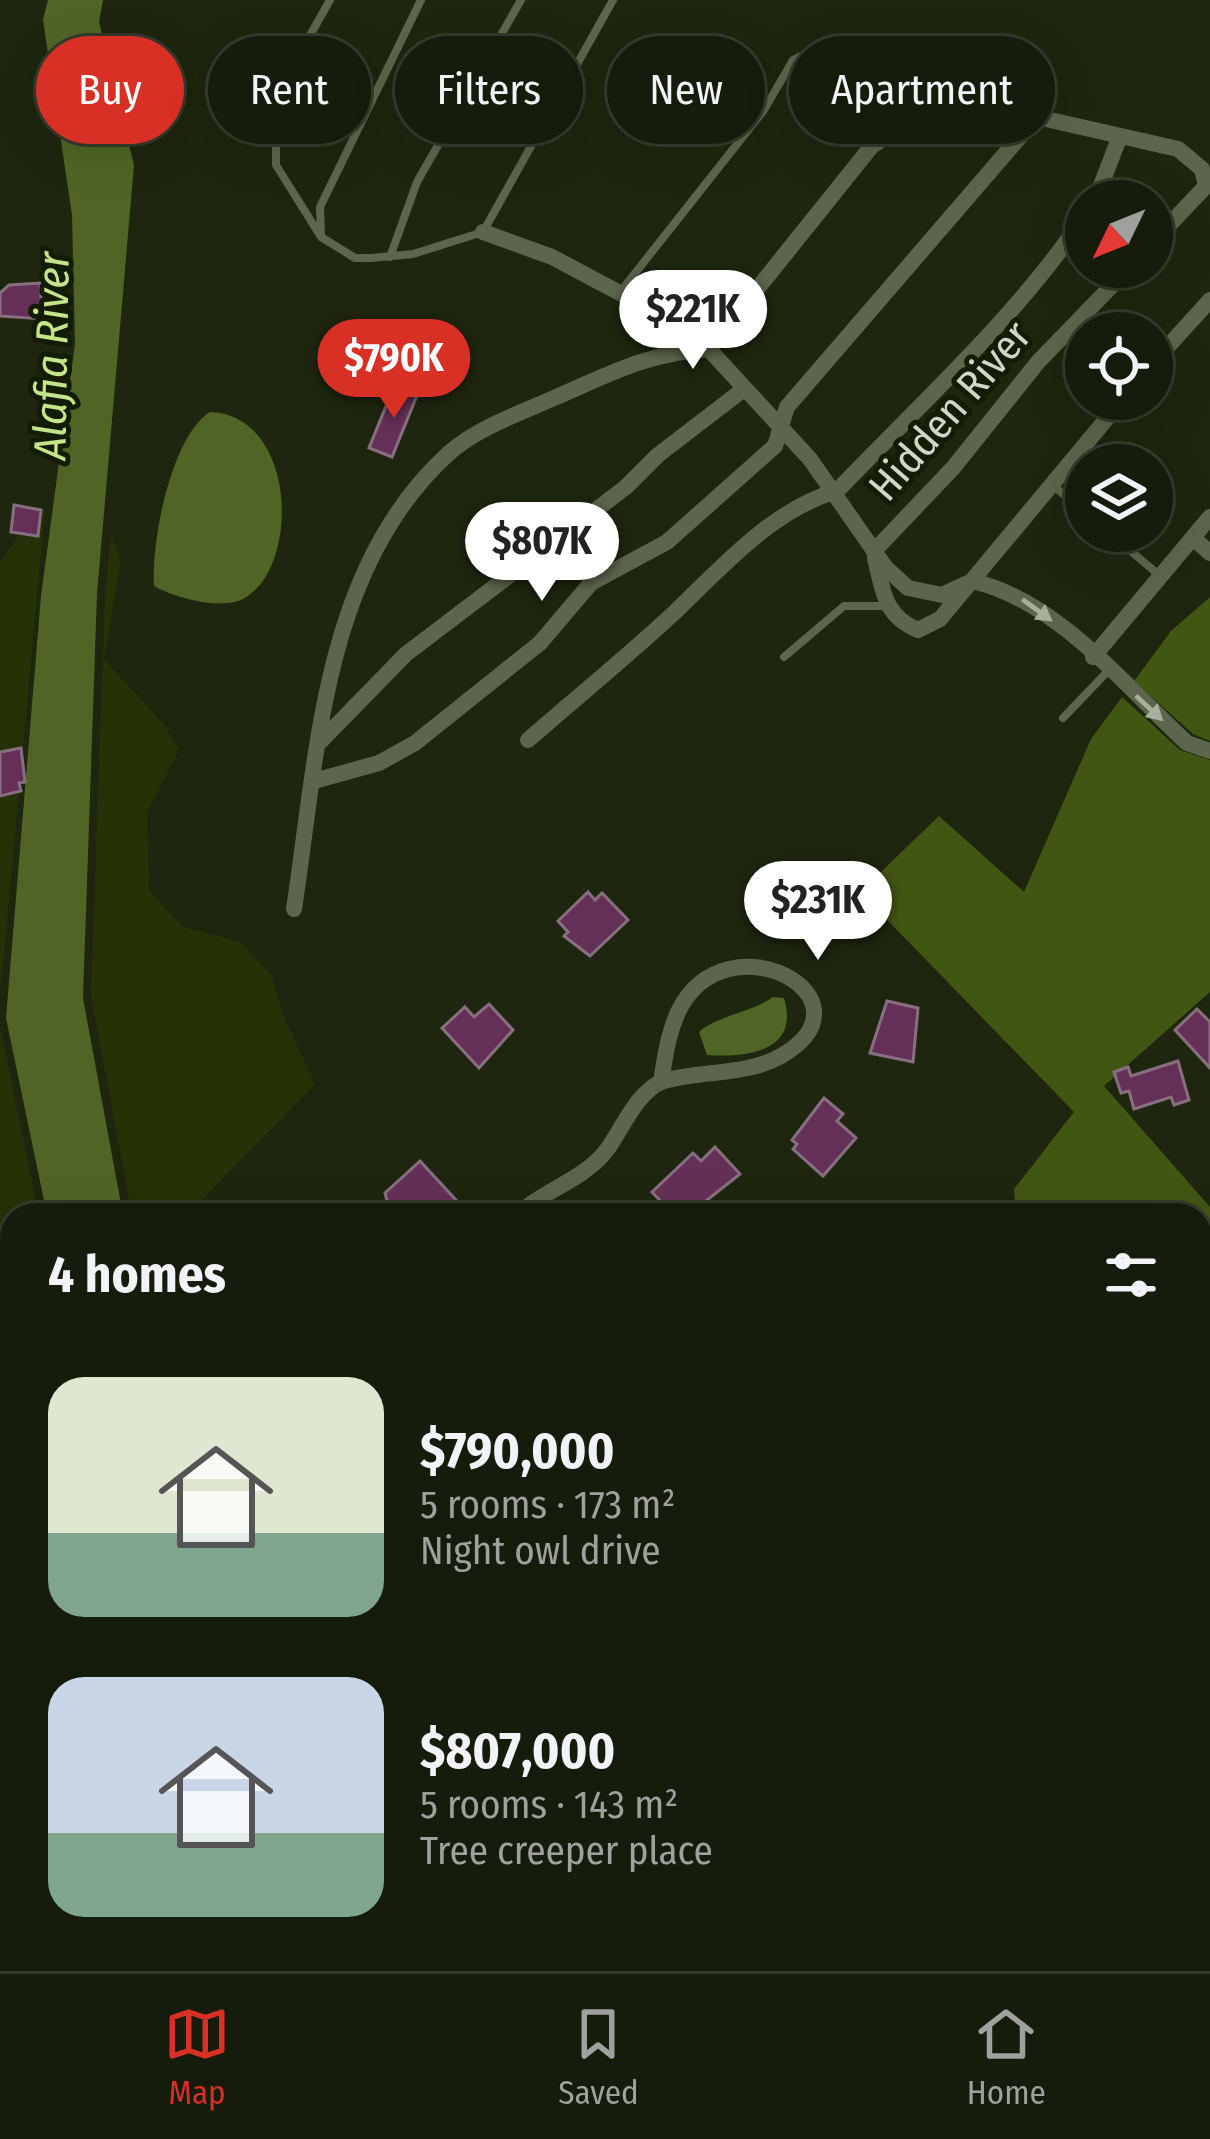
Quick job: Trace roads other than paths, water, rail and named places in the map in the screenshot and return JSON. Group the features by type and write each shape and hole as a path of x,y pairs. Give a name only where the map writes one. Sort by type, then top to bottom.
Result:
{"street":[{"path":"1055,121 1178,149 1202,169 1206,186 1173,221"},
{"path":"1103,180 1120,136"},
{"path":"294,909 332,656 371,556 404,500 453,450 642,357 709,349 875,144"},
{"path":"314,781 379,763 415,743 540,644 591,583 667,542 775,446 787,407 1014,144"},
{"name":"Hidden River","path":"483,232 552,257 693,332 837,491 897,580 920,594 942,595 971,580"},
{"path":"528,740 675,612 734,551 816,497 837,491 1018,299 1065,240"},
{"name":"Hidden River","path":"874,551 966,453 1038,362 1110,288"},
{"path":"1173,341 1210,300"},
{"path":"319,743 406,654 626,487 658,454 744,389"},
{"path":"887,606 898,622 918,630 940,619 1105,420"},
{"path":"1093,657 1210,518"},
{"path":"1193,538 1210,553"},
{"name":"Hidden River","path":"874,551 887,606"},
{"path":"971,580 1006,590 1039,610 1186,743 1210,751"},
{"path":"536,1203 597,1162 633,1109 661,1082 681,1005 704,981 766,965 793,974 810,996 812,1021 800,1041 779,1057 745,1069 661,1082"}],"lane":[{"path":"330,0 285,80 276,125 276,165 321,237 355,258 390,256 483,232 613,0"},
{"path":"321,237 320,207 421,0"},
{"path":"390,256 417,182 520,0"},
{"path":"620,292 764,110 789,67"},
{"path":"1050,483 1065,496"},
{"path":"1132,552 1161,576"},
{"path":"784,657 844,606 887,606"},
{"path":"1064,718 1108,671"}],"water label":[{"name":"Alafia River","path":"52,356"}]}
